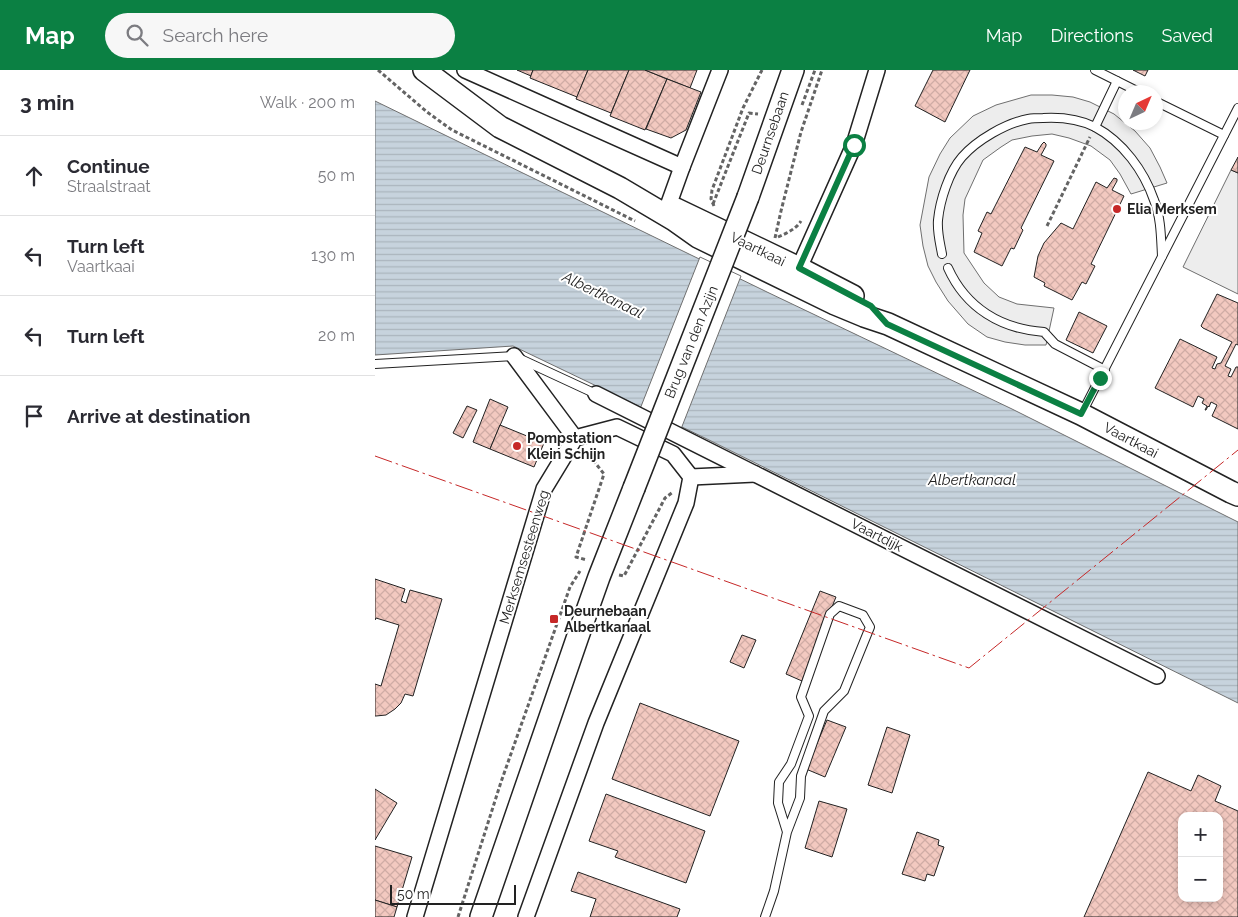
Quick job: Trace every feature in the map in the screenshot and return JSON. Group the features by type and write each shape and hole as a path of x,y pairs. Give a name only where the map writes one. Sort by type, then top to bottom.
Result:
{"street":[{"name":"Vaartkaai","path":"424,70 500,127 620,188 674,220 698,237 871,306 887,324 1081,414 1238,495"},
{"path":"465,70 682,167"},
{"path":"668,206 720,70"},
{"name":"Deurnsebaan","path":"748,197 793,70"},
{"path":"795,275 854,145 877,70"},
{"name":"Vaartkaai","path":"620,188 668,206 795,275"},
{"name":"Brug van den Azijn","path":"481,917 599,577 748,197"},
{"path":"514,356 575,438 617,427 673,454 691,477 686,503 596,723 527,917"},
{"name":"Vaartdijk","path":"596,394 1157,676"},
{"name":"Merksemsesteenweg","path":"415,917 544,489 575,438"},
{"path":"691,477 755,474"}],"lane":[{"path":"1095,70 1125,85"},
{"path":"1095,127 1117,81"},
{"path":"1163,105 1224,135"},
{"path":"1081,414 1238,108"},
{"path":"943,254 938,231 938,220 944,190 961,158 990,134 1008,126 1027,119 1053,118 1073,119 1095,127 1130,156 1144,177 1155,201 1162,256"},
{"path":"948,268 954,282 967,297 993,318 1028,331 1043,332 1055,344 1105,370"},
{"path":"375,364 514,356 596,394"},
{"path":"765,917 774,891 787,832 800,798 801,776 824,711 844,690 870,627 863,614 839,606 831,614 801,697 809,716 791,764 779,782 778,803 787,832"}],"path":[{"path":"378,70 427,112 452,130 639,223"},
{"path":"758,114 749,113 713,204 711,200 712,190 743,108 762,70"},
{"path":"775,238 801,132 822,70"},
{"path":"1047,226 1095,127"},
{"path":"458,917 501,782 570,587 587,560 576,557 604,474 575,438"},
{"path":"624,576 665,498"}],"shaded area":[{"path":"1031,95 1073,97 1090,102 1118,117 1118,130 1135,131 1150,148 1167,183 1131,194 1110,160 1091,146 1052,134 1012,140 983,160 965,199 963,215 964,253 984,283 999,297 1017,304 1054,308 1046,345 1025,345 1005,342 987,337 968,324 948,301 936,282 928,266 923,246 920,225 929,177 940,154 950,138 973,116 996,105"},
{"path":"1231,170 1238,173 1238,294 1183,267"}],"water":[{"name":"Albertkanaal","path":"375,101 1012,409 1238,522 1238,703 707,439 513,346 375,355"}],"pier":[{"path":"700,257 741,276 681,429 640,409"}],"building":[{"path":"517,70 533,70 531,76"},
{"path":"533,70 588,70 577,97 530,78"},
{"path":"588,70 629,70 611,113 576,99"},
{"path":"629,70 645,70 667,79 645,130 610,116"},
{"path":"645,70 697,70 690,88"},
{"path":"933,70 970,70 945,122 915,106"},
{"path":"1133,70 1148,70 1145,76"},
{"path":"667,79 701,92 686,130 671,138 646,129"},
{"path":"1044,142 1046,146 1041,155 1054,161 1021,228 1023,230 1014,249 1011,248 1002,266 974,252 982,233 978,231 987,212 991,214 1025,147 1037,152"},
{"path":"1238,157 1238,173 1231,170"},
{"path":"1114,178 1117,181 1112,190 1124,196 1091,264 1095,266 1086,284 1082,282 1072,300 1044,286 1045,283 1034,277 1038,256 1044,243 1061,223 1073,229 1096,182 1107,188"},
{"path":"1217,294 1238,303 1238,345 1236,344 1225,366 1231,369 1228,376 1231,377 1236,367 1238,367 1238,429 1212,416 1217,405 1211,402 1205,410 1207,406 1202,403 1204,399 1198,396 1193,407 1155,388 1180,339 1217,357 1212,368 1215,369 1217,364 1221,363 1232,342 1201,326"},
{"path":"1079,312 1107,326 1093,353 1066,340"},
{"path":"490,399 508,407 490,449 473,442"},
{"path":"467,406 477,410 463,438 453,433"},
{"name":"Pompstation Klein Schijn","path":"500,425 544,443 534,467 490,449"},
{"path":"375,579 405,589 401,601 406,603 410,590 442,599 413,696 405,694 401,703 395,709 386,715 376,716 375,684 381,686 399,625 376,618 375,620"},
{"path":"820,591 836,597 802,681 786,674"},
{"path":"742,635 756,640 744,668 730,662"},
{"path":"640,703 739,741 710,816 612,779"},
{"path":"827,720 846,727 825,777 806,769"},
{"path":"887,727 910,735 892,793 868,785"},
{"path":"1148,772 1191,791 1198,775 1221,786 1215,801 1238,811 1238,917 1084,917"},
{"path":"375,789 397,803 375,840"},
{"path":"606,794 705,831 686,883 615,857 618,851 589,841"},
{"path":"819,801 847,809 832,857 805,848"},
{"path":"917,832 939,840 938,845 944,847 934,876 927,874 925,881 902,874"},
{"path":"375,846 412,857 397,907 375,900"},
{"path":"578,872 680,909 677,917 590,917 596,899 571,891"},
{"path":"375,900 397,907 394,917 375,917"}],"power":[{"path":"375,456 969,668 1238,450"}],"place":[{"name":"Elia Merksem","path":"1117,209"},
{"name":"Pompstation Klein Schijn","path":"517,446"},
{"name":"Deurnebaan Albertkanaal","path":"554,619"}],"route":[{"path":"854,145 799,268 871,306 887,324 1081,414 1100,378"}]}
